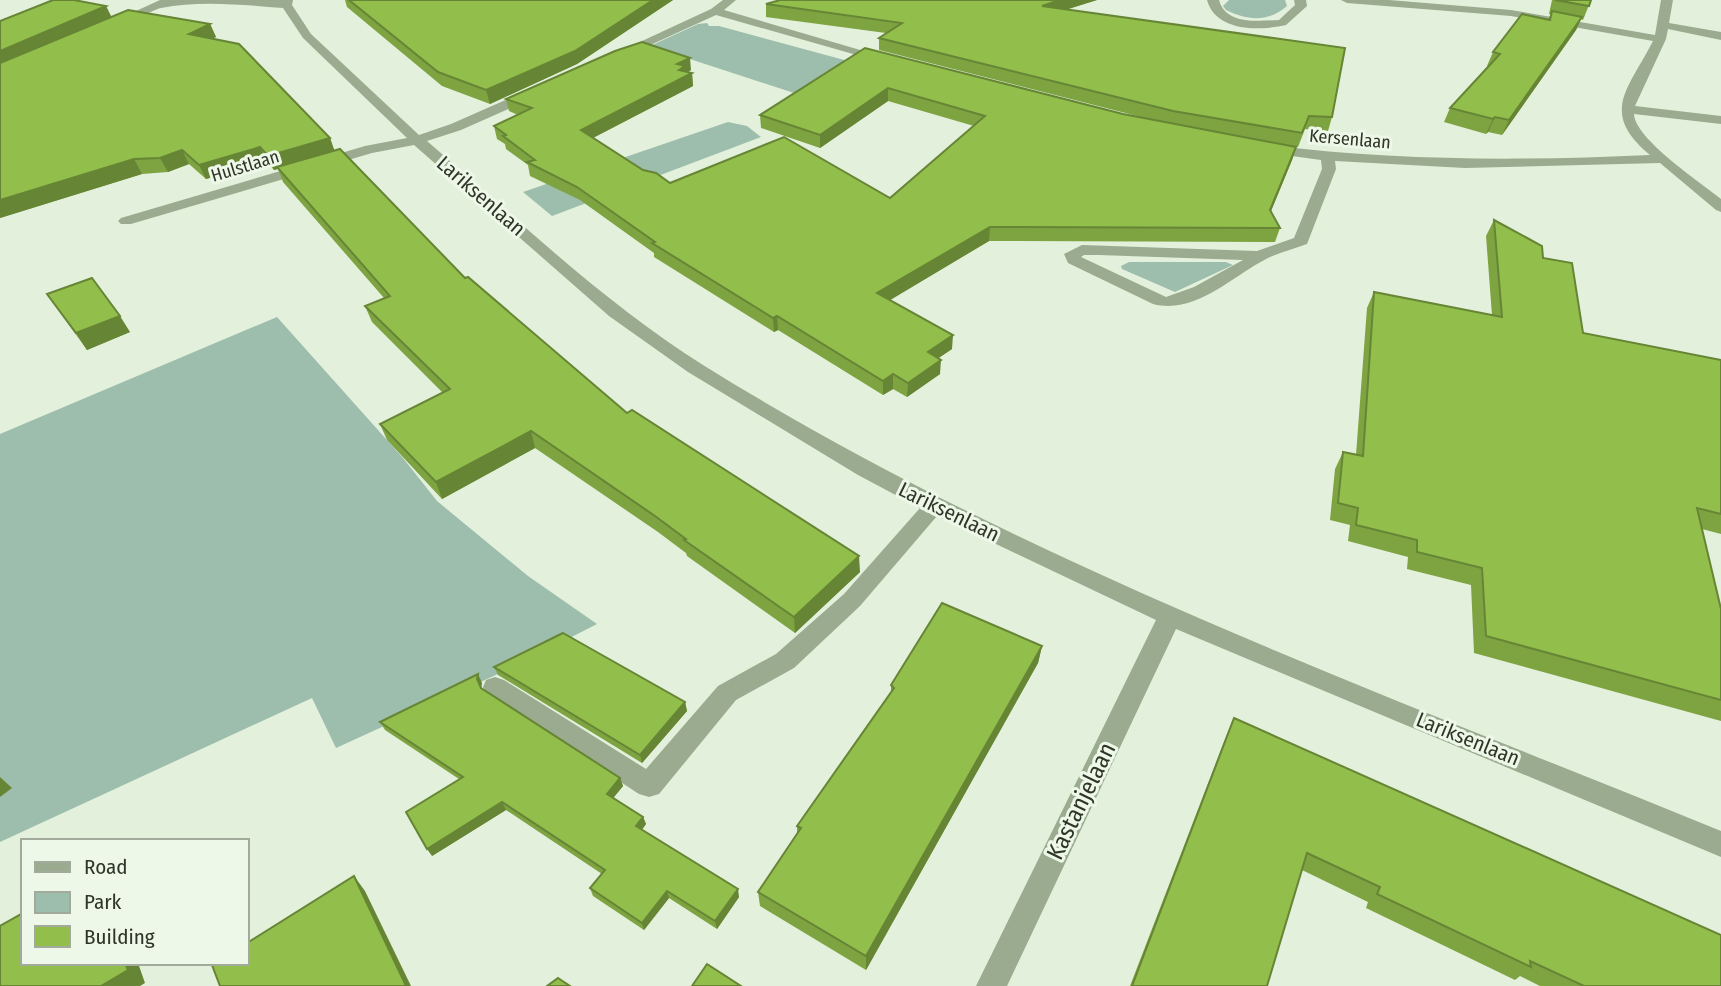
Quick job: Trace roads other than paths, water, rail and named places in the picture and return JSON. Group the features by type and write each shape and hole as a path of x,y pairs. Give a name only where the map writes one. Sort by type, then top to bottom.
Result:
{"street":[{"name":"Lariksenlaan","path":"110,26 163,2 210,0 287,3 307,36 417,140 615,312 695,368 865,470 934,506 1170,616 1721,844"},
{"path":"604,61 715,11 730,0"},
{"path":"1213,0 1213,9 1219,16 1251,25 1282,23 1301,6 1300,0"},
{"path":"1347,0 1511,13 1662,32 1721,36"},
{"path":"1667,0 1662,32 1629,100 1627,118 1639,138 1721,207"},
{"path":"715,11 895,62"},
{"name":"Hulstlaan","path":"126,222 370,149 417,140 456,127 542,89"},
{"path":"1629,109 1721,120"},
{"name":"Kersenlaan","path":"1259,148 1328,158 1408,163 1494,164 1663,159"},
{"path":"1259,256 1250,265 1182,298 1164,302 1081,264 1074,260 1072,254 1082,250 1259,256 1301,241 1329,169 1328,158"},
{"path":"495,687 649,785 727,693 785,661 794,653 852,600 934,506"},
{"name":"Kastanjelaan","path":"991,986 1170,616"}]}
